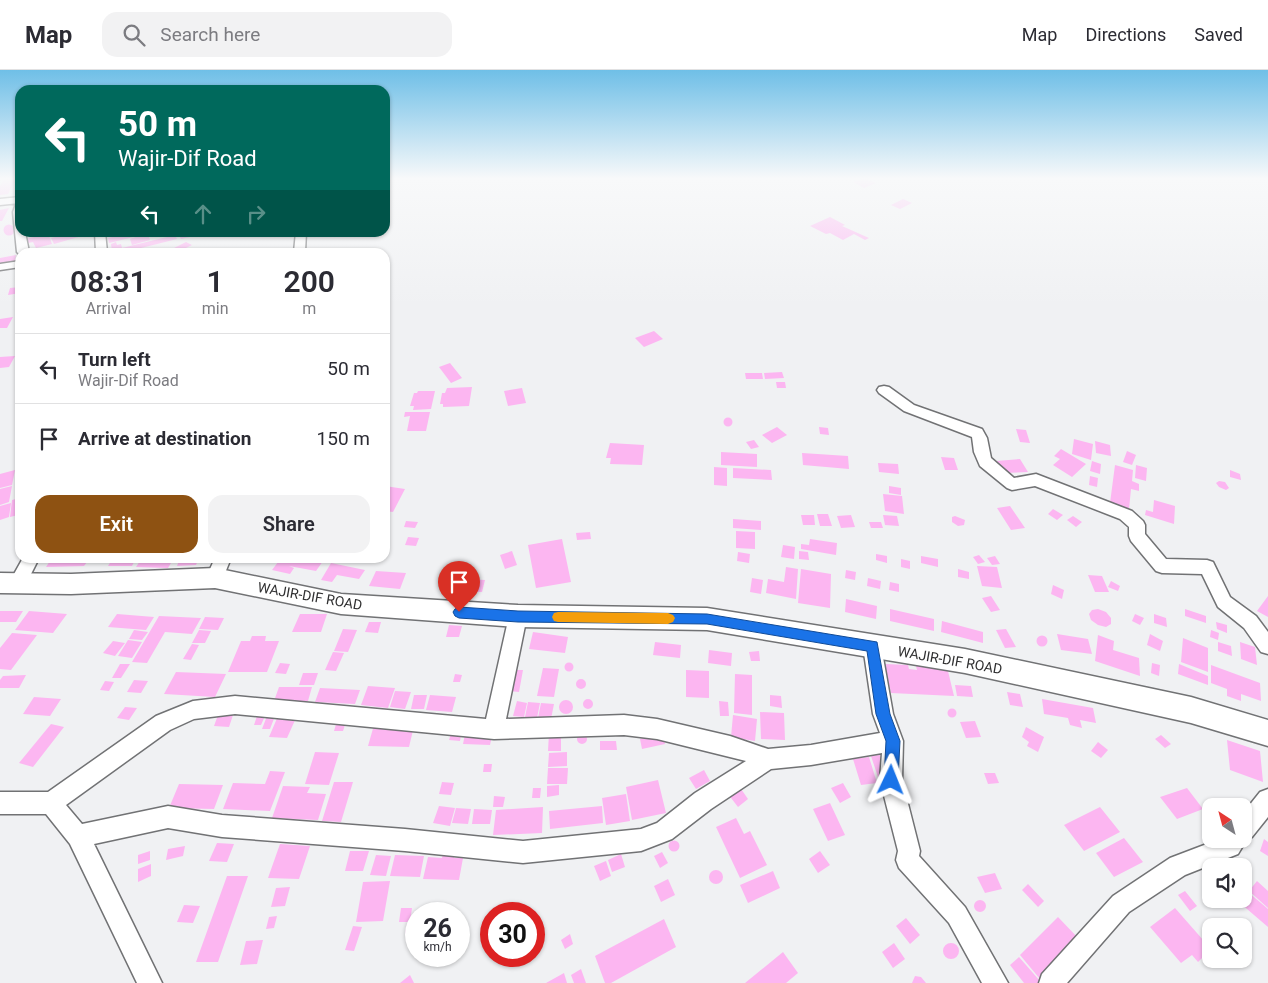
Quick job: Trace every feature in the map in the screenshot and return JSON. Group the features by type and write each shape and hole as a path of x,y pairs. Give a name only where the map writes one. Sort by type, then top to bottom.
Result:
{"main road":[{"name":"WAJIR-DIF ROAD","path":"9,583 71,584 219,568 341,604 518,616 707,619 965,661 1191,710 1268,733"}],"street":[{"path":"0,267 15,265"},
{"path":"884,390 908,408 977,433 980,436 981,453 993,470 1012,484 1036,480 1126,515 1137,525 1137,536 1162,566 1207,567 1224,602 1250,622 1268,646"},
{"path":"9,583 27,563"},
{"path":"494,729 518,616"},
{"path":"872,646 883,714 893,741 891,780 909,851 907,860 957,915 996,983"},
{"path":"0,803 51,803 162,723 193,710 235,705 494,729 624,725 657,729 730,746 768,759 811,755 893,741"},
{"path":"78,836 168,816 222,826 405,840 523,852 641,840 664,831 703,801 768,759"},
{"path":"1252,820 1268,800"},
{"path":"51,803 78,836 150,983"},
{"path":"1051,983 1121,904 1178,866 1225,848"}],"building":[{"path":"820,222 839,222 845,225 842,226 869,238 865,240 854,234 843,240 810,226"},
{"path":"9,224 15,230 9,236 3,230"},
{"path":"49,237 52,244 36,248 33,242 28,243 26,239"},
{"path":"55,237 78,237 54,244 51,238"},
{"path":"112,237 134,237 109,243 108,238"},
{"path":"149,237 150,240 132,245 130,239"},
{"path":"167,237 176,237 177,239 141,248 122,248"},
{"path":"116,242 117,245 121,244 122,248 112,248 111,244"},
{"path":"186,242 192,245 186,248 174,248"},
{"path":"15,255 15,261 0,264 0,258"},
{"path":"10,288 15,288 15,294 8,295"},
{"path":"13,317 7,328 0,328 0,319"},
{"path":"654,331 663,339 644,347 635,338"},
{"path":"15,356 9,367 0,368 0,357"},
{"path":"450,363 462,378 451,383 439,367"},
{"path":"782,372 784,378 765,379 764,373"},
{"path":"745,373 762,373 763,379 746,379"},
{"path":"776,382 785,382 786,388 777,388"},
{"path":"472,387 469,406 443,407 443,404 440,404 442,393 445,393 447,388"},
{"path":"522,388 526,403 508,406 504,391"},
{"path":"418,391 435,391 431,409 413,410 414,406 410,406 414,393"},
{"path":"405,412 430,412 426,431 407,431 410,416 404,417"},
{"path":"728,418 732,422 728,426 724,422"},
{"path":"777,427 787,435 772,443 762,435"},
{"path":"819,427 828,428 829,435 820,434"},
{"path":"1016,429 1026,430 1030,443 1020,442"},
{"path":"1074,439 1093,444 1091,460 1072,454"},
{"path":"754,440 759,447 751,449 746,442"},
{"path":"1095,441 1110,445 1111,456 1096,453"},
{"path":"610,443 644,445 642,465 610,464 611,458 606,458"},
{"path":"1061,449 1086,464 1072,477 1053,465 1060,459 1054,456"},
{"path":"1127,451 1136,455 1132,465 1123,462"},
{"path":"721,452 757,454 757,467 721,465"},
{"path":"802,453 848,456 849,469 803,465"},
{"path":"941,457 954,458 958,470 945,470"},
{"path":"1020,459 1028,472 1003,473 996,461"},
{"path":"1092,461 1101,464 1100,474 1090,471"},
{"path":"878,463 898,464 899,474 879,472"},
{"path":"1115,465 1133,470 1132,481 1139,484 1139,491 1131,489 1129,509 1110,503"},
{"path":"1136,465 1147,468 1146,481 1135,478"},
{"path":"714,467 727,468 727,486 714,485"},
{"path":"733,468 771,470 772,480 733,478"},
{"path":"15,470 12,485 0,488 0,474"},
{"path":"1230,470 1240,474 1241,480 1230,477"},
{"path":"1090,476 1098,478 1097,487 1089,485"},
{"path":"1219,481 1225,482 1229,488 1226,490 1219,487 1216,483"},
{"path":"12,486 9,502 0,505 0,489"},
{"path":"889,486 901,488 901,495 889,493"},
{"path":"390,487 405,489 393,512 390,512"},
{"path":"883,494 902,496 904,514 885,511"},
{"path":"15,499 15,516 10,517 12,500"},
{"path":"1154,500 1175,506 1174,524 1145,515 1146,510 1153,512"},
{"path":"11,503 9,517 0,520 0,506"},
{"path":"1010,506 1025,528 1011,530 997,508"},
{"path":"1053,509 1063,515 1057,520 1048,514"},
{"path":"817,514 828,514 832,526 820,526"},
{"path":"801,515 814,515 815,525 803,525"},
{"path":"851,515 855,527 841,528 837,516"},
{"path":"883,515 897,516 899,526 885,525"},
{"path":"955,516 965,520 964,525 958,526 952,522 952,517"},
{"path":"1073,516 1082,522 1076,527 1067,520"},
{"path":"733,519 761,521 761,530 733,528"},
{"path":"406,521 418,522 415,528 404,527"},
{"path":"869,522 881,522 883,528 871,528"},
{"path":"736,531 755,532 755,549 736,548"},
{"path":"590,532 591,539 577,540 576,533"},
{"path":"408,537 419,538 416,546 405,545"},
{"path":"562,539 571,582 536,588 528,545"},
{"path":"810,539 837,543 836,555 801,549 801,544 809,545"},
{"path":"783,545 795,547 794,559 781,557"},
{"path":"512,551 517,565 505,569 500,555"},
{"path":"799,551 808,552 809,560 799,559"},
{"path":"738,552 750,554 749,563 737,561"},
{"path":"876,554 887,556 887,563 876,560"},
{"path":"979,555 985,562 978,564 973,557"},
{"path":"921,556 938,559 938,567 921,563"},
{"path":"995,556 1000,564 992,565 987,558"},
{"path":"901,559 910,561 910,569 901,567"},
{"path":"49,563 86,563 84,566 46,567"},
{"path":"110,563 134,563 132,566 108,566"},
{"path":"139,563 171,563 168,568 136,567"},
{"path":"178,563 197,563 196,565 177,566"},
{"path":"277,563 322,563 316,571 289,566 294,568 290,574 272,570"},
{"path":"331,563 365,570 359,579 337,575 332,582 321,580"},
{"path":"977,566 997,567 1002,588 982,586"},
{"path":"786,567 798,569 796,599 766,593 768,579 784,582"},
{"path":"460,568 469,569 466,579 485,580 482,592 454,591"},
{"path":"801,569 831,574 830,608 798,603"},
{"path":"958,569 969,572 969,579 958,577"},
{"path":"846,570 856,572 855,580 845,578"},
{"path":"376,571 406,573 400,589 369,586"},
{"path":"1088,575 1102,576 1109,592 1095,592"},
{"path":"752,578 763,580 761,594 750,592"},
{"path":"868,578 881,581 880,589 867,586"},
{"path":"1111,581 1120,586 1118,591 1108,587"},
{"path":"890,582 899,584 899,592 889,590"},
{"path":"1053,585 1064,590 1062,599 1051,594"},
{"path":"991,596 1000,610 991,612 982,598"},
{"path":"1268,596 1268,617 1257,611"},
{"path":"846,599 877,606 876,619 845,612"},
{"path":"890,609 934,619 934,631 890,621"},
{"path":"1098,609 1106,612 1111,618 1111,624 1106,627 1098,625 1091,620 1089,614 1092,610"},
{"path":"1185,609 1206,616 1206,623 1185,616"},
{"path":"0,611 23,611 16,622 0,622"},
{"path":"29,611 67,614 53,633 15,630"},
{"path":"117,614 154,617 146,630 108,627"},
{"path":"300,614 327,614 321,632 292,632"},
{"path":"1135,614 1144,618 1140,625 1132,621"},
{"path":"1154,614 1166,618 1167,627 1154,623"},
{"path":"159,616 201,618 192,634 165,632 147,663 132,662"},
{"path":"205,617 224,618 218,630 199,629"},
{"path":"942,621 983,632 983,643 941,632"},
{"path":"369,622 381,622 378,633 365,632"},
{"path":"1216,622 1227,625 1227,633 1217,629"},
{"path":"449,625 462,626 459,637 446,637"},
{"path":"343,629 357,630 348,652 334,651"},
{"path":"1006,629 1016,647 1005,648 996,630"},
{"path":"134,630 148,632 142,640 129,639"},
{"path":"199,630 211,631 205,643 192,643"},
{"path":"1211,630 1219,633 1218,640 1210,637"},
{"path":"533,632 568,637 565,653 529,649"},
{"path":"12,633 37,635 11,670 0,669 0,648"},
{"path":"1057,634 1088,639 1092,654 1061,650"},
{"path":"1150,634 1163,641 1160,651 1147,645"},
{"path":"1042,635 1048,641 1042,647 1036,641"},
{"path":"1098,635 1114,641 1113,650 1139,658 1140,676 1095,661"},
{"path":"252,636 266,636 265,641 279,641 267,672 228,672 241,641 250,641"},
{"path":"1183,638 1208,648 1208,672 1181,662"},
{"path":"128,640 142,642 132,658 118,656"},
{"path":"113,641 125,643 115,656 103,653"},
{"path":"655,642 681,645 680,658 653,655"},
{"path":"1218,642 1231,646 1232,656 1218,651"},
{"path":"1240,642 1255,647 1257,665 1241,659"},
{"path":"192,644 199,645 191,660 183,659"},
{"path":"709,650 732,653 731,666 708,663"},
{"path":"759,651 760,661 751,661 749,652"},
{"path":"333,652 344,653 336,671 325,670"},
{"path":"280,663 290,664 286,674 275,673"},
{"path":"569,663 573,667 569,671 565,667"},
{"path":"1152,663 1160,665 1159,676 1151,673"},
{"path":"120,664 130,664 121,678 112,678"},
{"path":"885,664 908,665 909,669 917,670 916,666 947,667 954,696 891,693"},
{"path":"1179,664 1208,676 1208,685 1178,674"},
{"path":"1211,665 1260,683 1261,701 1241,694 1241,701 1227,696 1227,689 1211,683"},
{"path":"543,668 559,669 554,697 537,696"},
{"path":"513,670 523,670 519,692 509,691"},
{"path":"686,670 709,671 709,698 686,697"},
{"path":"176,672 226,674 215,697 164,694"},
{"path":"303,673 318,673 314,685 299,685"},
{"path":"455,674 462,675 460,682 453,682"},
{"path":"735,674 752,675 752,715 734,713"},
{"path":"26,675 19,688 0,688 0,680 3,676"},
{"path":"579,679 583,679 586,684 585,688 579,689 576,686 576,682"},
{"path":"134,680 148,681 141,693 127,692"},
{"path":"105,681 114,682 109,691 100,690"},
{"path":"955,685 971,686 973,697 957,696"},
{"path":"368,686 395,688 388,708 361,705"},
{"path":"279,687 312,687 308,701 274,701"},
{"path":"320,688 360,690 355,704 315,702"},
{"path":"395,691 411,692 405,709 390,707"},
{"path":"1007,692 1020,694 1023,707 1010,705"},
{"path":"414,695 427,695 424,709 411,709"},
{"path":"430,695 456,697 452,712 426,710"},
{"path":"770,695 781,696 782,708 770,706"},
{"path":"34,697 61,699 50,716 23,714"},
{"path":"588,699 593,704 588,709 583,704"},
{"path":"1042,699 1093,708 1096,723 1080,720 1082,728 1070,725 1068,718 1044,714"},
{"path":"563,700 569,700 573,707 569,714 563,714 559,710 559,704"},
{"path":"517,701 527,703 524,717 513,716"},
{"path":"719,701 728,702 729,716 720,716"},
{"path":"528,702 540,703 537,718 525,717"},
{"path":"541,703 554,704 551,719 538,718"},
{"path":"125,707 137,708 129,720 117,718"},
{"path":"952,708 957,713 952,718 947,713"},
{"path":"760,712 784,713 785,740 761,739"},
{"path":"218,715 233,715 229,727 214,726"},
{"path":"733,715 757,719 755,741 731,737"},
{"path":"257,716 265,716 261,725 254,725"},
{"path":"267,716 275,716 270,729 262,729"},
{"path":"278,716 296,718 287,738 269,737"},
{"path":"337,721 346,722 343,731 334,731"},
{"path":"975,721 981,737 966,738 960,722"},
{"path":"51,724 64,727 33,767 19,763"},
{"path":"374,725 414,726 409,747 368,746"},
{"path":"1026,727 1044,737 1038,752 1027,746 1029,742 1022,737"},
{"path":"466,729 493,731 490,745 463,744"},
{"path":"452,730 462,730 460,741 449,740"},
{"path":"561,732 561,751 548,751 549,733"},
{"path":"662,733 665,744 642,749 640,739"},
{"path":"582,734 587,739 582,744 577,739"},
{"path":"1161,735 1171,744 1165,748 1155,739"},
{"path":"1227,740 1260,751 1263,782 1230,770"},
{"path":"600,741 616,741 617,750 600,750"},
{"path":"1098,742 1108,750 1101,758 1091,751"},
{"path":"315,752 339,753 329,785 305,784"},
{"path":"567,752 567,766 548,767 549,753"},
{"path":"880,755 890,785 881,786 871,756"},
{"path":"869,757 877,783 861,785 853,759"},
{"path":"484,764 492,764 491,772 483,772"},
{"path":"548,768 568,768 567,784 547,784"},
{"path":"704,770 710,781 696,789 689,778"},
{"path":"270,771 285,772 270,811 223,809 233,783 265,784"},
{"path":"984,773 995,773 999,783 988,784"},
{"path":"658,780 666,813 632,820 626,787"},
{"path":"334,782 353,782 341,822 322,821"},
{"path":"442,782 454,783 451,795 439,794"},
{"path":"843,783 851,797 840,803 831,788"},
{"path":"179,784 223,785 214,809 169,808"},
{"path":"559,785 559,795 547,797 547,786"},
{"path":"283,786 310,787 307,793 326,794 318,820 272,818"},
{"path":"739,786 748,799 738,807 728,794"},
{"path":"533,788 541,788 540,798 532,798"},
{"path":"1187,788 1202,809 1177,819 1160,797"},
{"path":"626,794 630,821 606,825 602,798"},
{"path":"494,796 505,797 503,807 493,807"},
{"path":"830,803 845,835 828,841 813,809"},
{"path":"439,806 455,808 450,826 433,823"},
{"path":"602,806 603,823 550,829 549,811"},
{"path":"543,807 542,833 493,835 496,810"},
{"path":"1100,807 1120,832 1084,851 1064,825"},
{"path":"456,808 471,809 468,824 452,823"},
{"path":"474,809 492,810 490,824 472,824"},
{"path":"736,818 744,834 750,831 767,865 740,878 716,827"},
{"path":"1124,838 1143,862 1114,877 1096,853"},
{"path":"1264,839 1268,842 1268,856 1260,851"},
{"path":"674,840 680,846 674,852 668,846"},
{"path":"217,843 234,844 227,862 209,861"},
{"path":"280,844 310,846 299,879 268,878"},
{"path":"185,846 183,856 166,860 168,849"},
{"path":"150,851 150,860 138,864 138,855"},
{"path":"350,851 369,851 363,871 345,871"},
{"path":"820,851 830,865 818,873 809,859"},
{"path":"662,852 668,863 660,868 654,856"},
{"path":"443,853 455,854 454,858 463,858 459,880 423,879 428,857 442,858"},
{"path":"621,854 625,867 612,872 608,860"},
{"path":"376,855 391,856 386,876 370,875"},
{"path":"395,855 424,856 420,877 390,876"},
{"path":"606,861 611,876 600,881 594,866"},
{"path":"151,864 151,876 138,882 138,869"},
{"path":"713,870 719,870 723,877 719,884 713,884 709,880 709,874"},
{"path":"773,871 780,888 748,903 740,885"},
{"path":"995,873 1002,889 985,893 977,877"},
{"path":"227,876 248,876 218,962 196,962"},
{"path":"668,879 675,895 661,902 654,886"},
{"path":"390,881 383,921 356,922 363,882"},
{"path":"1257,881 1268,891 1268,908 1252,894 1252,887"},
{"path":"1028,884 1044,901 1038,907 1022,890"},
{"path":"290,887 285,906 271,907 276,888"},
{"path":"1185,891 1197,906 1190,911 1178,895"},
{"path":"1252,895 1268,909 1268,927 1246,908 1252,908"},
{"path":"980,900 986,906 980,912 974,906"},
{"path":"184,905 200,906 193,923 177,922"},
{"path":"401,908 405,908 405,922 399,922"},
{"path":"1175,908 1202,939 1202,958 1198,962 1192,955 1181,963 1150,927"},
{"path":"277,916 274,928 266,929 269,917"},
{"path":"1058,917 1079,939 1040,979 1020,955"},
{"path":"906,918 920,935 910,944 896,926"},
{"path":"664,919 676,947 611,983 605,983 595,956"},
{"path":"353,926 362,927 354,951 345,950"},
{"path":"570,934 573,944 565,949 561,940"},
{"path":"263,940 257,964 240,965 246,941"},
{"path":"894,943 905,959 893,968 882,952"},
{"path":"951,943 959,951 951,959 943,951"},
{"path":"783,952 798,973 786,983 745,983"},
{"path":"1019,957 1040,981 1038,983 1024,983 1010,965"},
{"path":"581,969 586,983 574,983 571,975"},
{"path":"564,973 567,983 546,983"},
{"path":"410,975 414,983 400,983"},
{"path":"915,976 921,977 926,983 912,983"}],"slow traffic":[{"path":"558,617 668,618"}],"route":[{"path":"459,612 518,616 707,619 872,646 883,714 893,741 891,780"}]}
